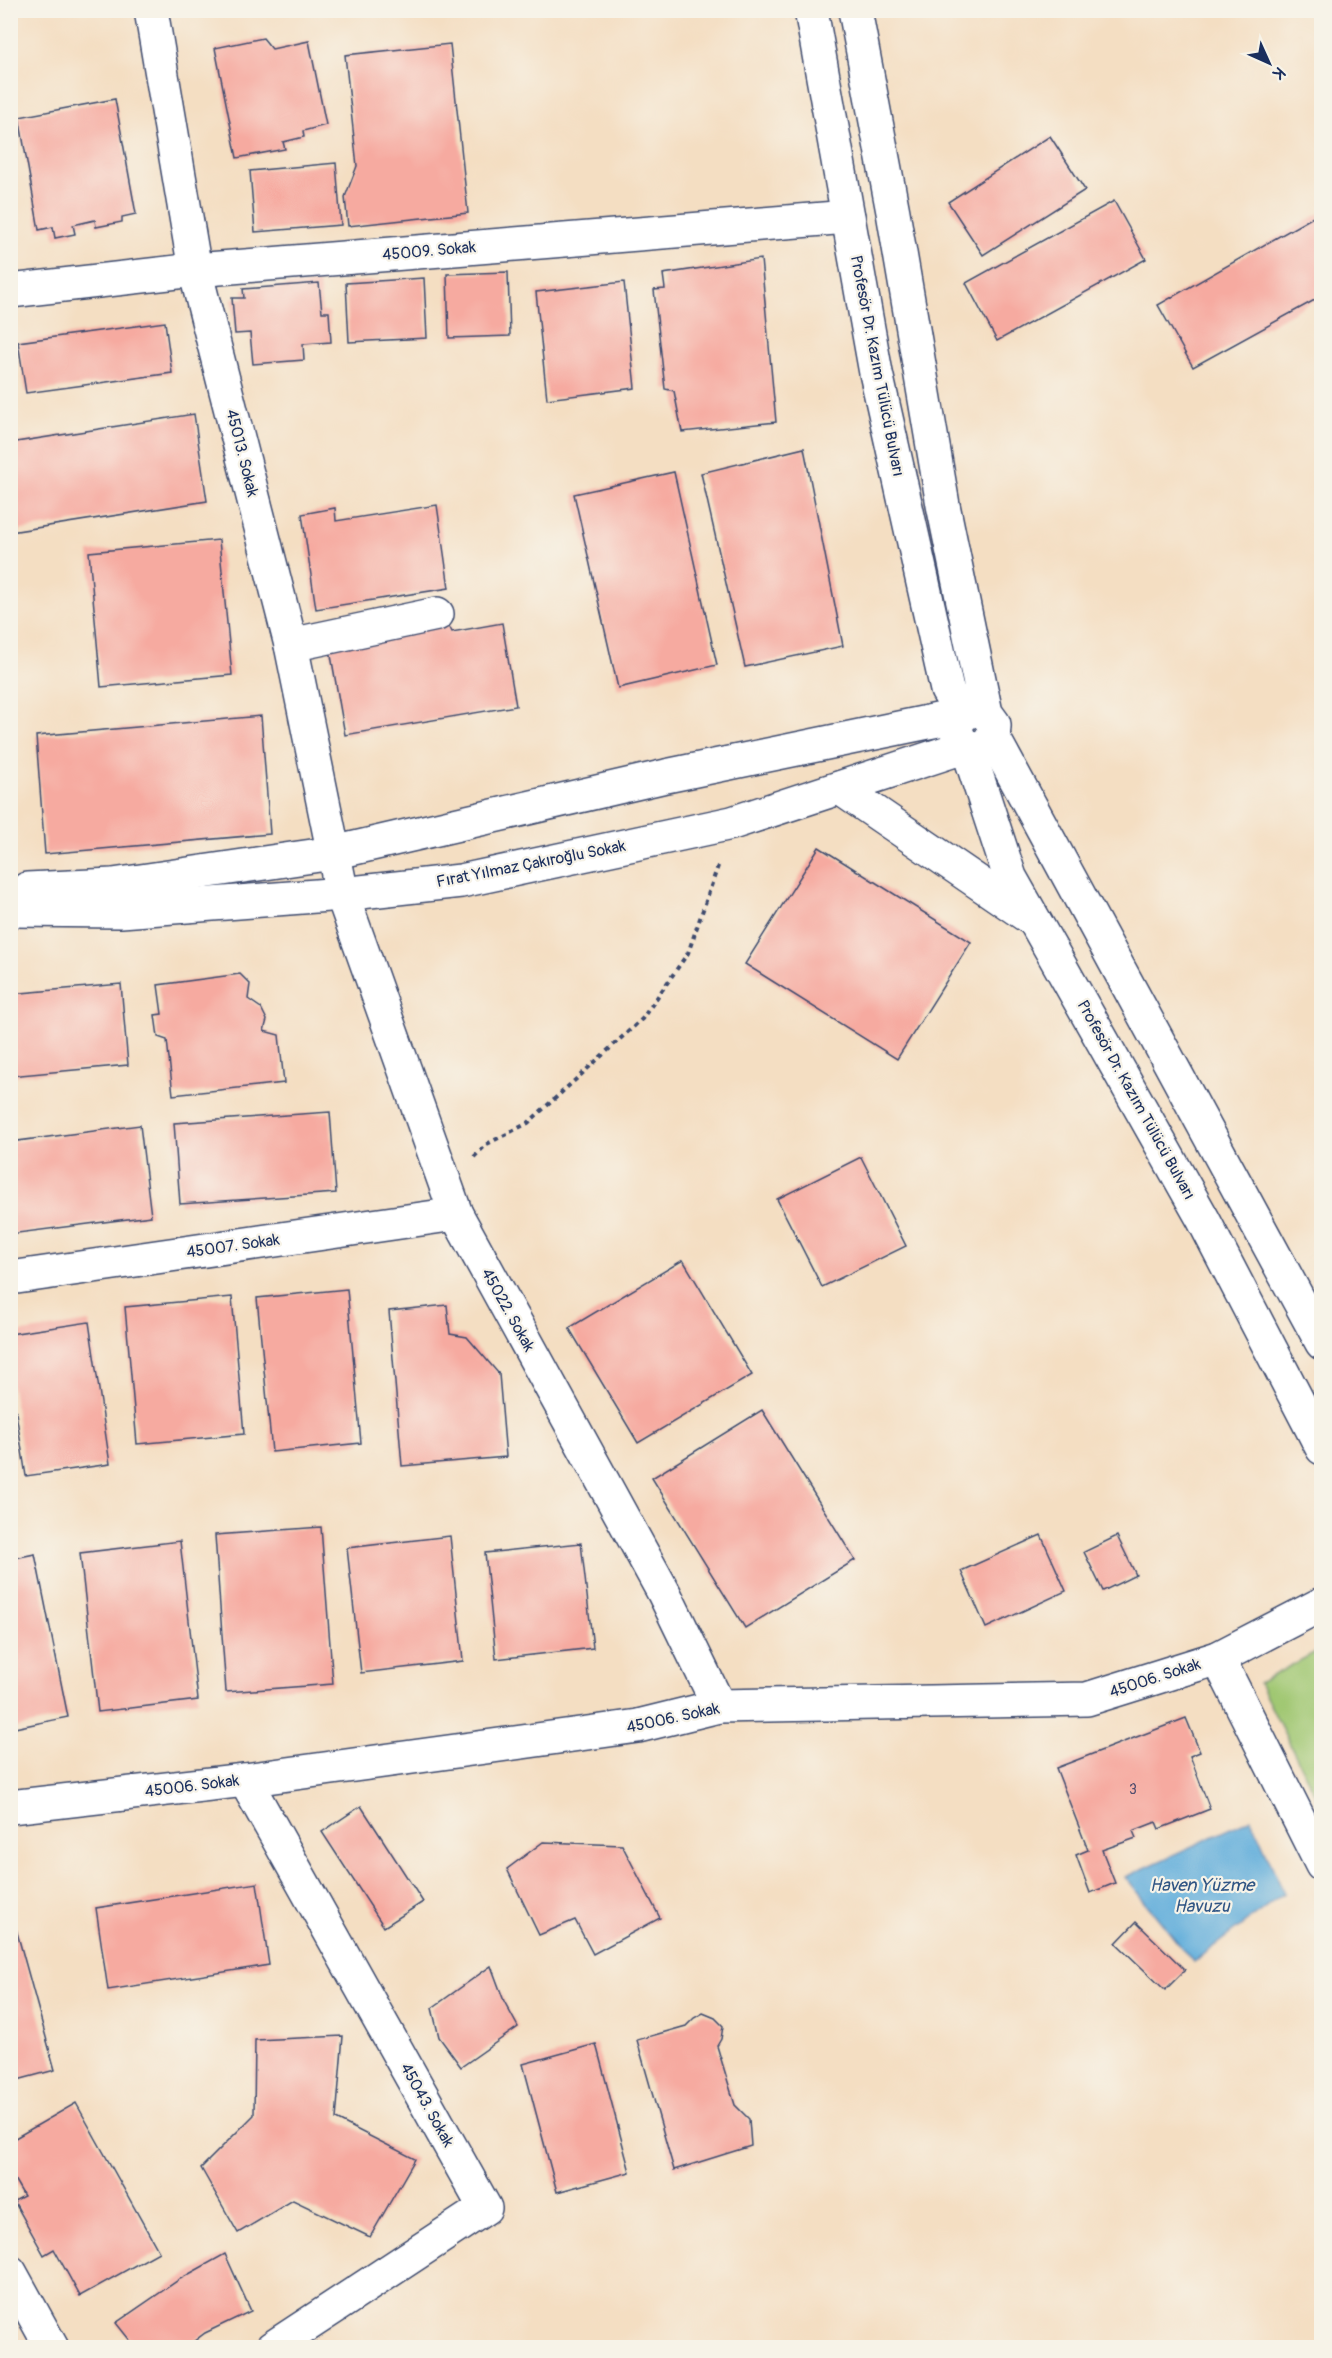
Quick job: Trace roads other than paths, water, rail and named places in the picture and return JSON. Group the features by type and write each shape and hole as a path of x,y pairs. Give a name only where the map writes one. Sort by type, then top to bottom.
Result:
{"street":[{"name":"45013. Sokak","path":"151,10 195,270 291,645 342,894"},
{"name":"Profesör Dr. Kazım Tülücü Bulvarı","path":"812,10 876,373 947,690 975,722 1322,1343"},
{"name":"Profesör Dr. Kazım Tülücü Bulvarı","path":"855,10 893,212 945,516 975,722 1010,876 1203,1219 1322,1448"},
{"name":"45009. Sokak","path":"10,291 195,270 848,217"},
{"path":"291,645 436,614"},
{"name":"Fırat Yılmaz Çakıroğlu Sokak","path":"10,910 121,910 342,894 461,881 732,823 840,788 975,722"},
{"path":"10,890 113,885 333,853 666,776 975,722"},
{"path":"840,788 1035,921"},
{"name":"45022. Sokak","path":"342,894 456,1214 664,1593 719,1706"},
{"name":"45007. Sokak","path":"10,1278 456,1214"},
{"name":"45006. Sokak","path":"10,1807 245,1780 638,1726 719,1706 1087,1699 1218,1658 1322,1604"},
{"path":"1218,1658 1322,1865"},
{"name":"45043. Sokak","path":"245,1780 485,2208 272,2348"},
{"path":"10,2272 52,2348"}],"water":[{"name":"Haven Yüzme Havuzu","path":"1251,1819 1284,1893 1193,1962 1125,1877"}]}
